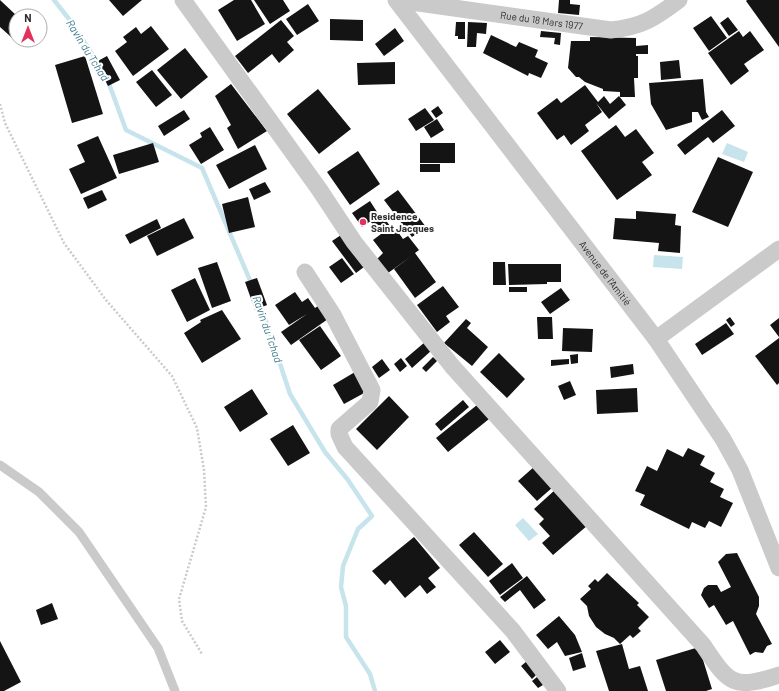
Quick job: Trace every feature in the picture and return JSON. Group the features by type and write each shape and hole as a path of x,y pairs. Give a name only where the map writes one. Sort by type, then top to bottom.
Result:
{"street":[{"path":"183,0 319,189 354,242 452,366 703,645 722,674 732,683 742,686 754,685 779,675"},
{"name":"Rue du 18 Mars 1977","path":"397,0 611,30 632,28 655,18 679,0"},
{"name":"Avenue de l'Amitié","path":"397,0 656,339 723,439 740,470 779,568"},
{"path":"656,339 779,249"},
{"path":"305,272 333,315 372,390 370,402 339,429 339,434 346,447 513,631 558,691"}],"lane":[{"path":"0,465 39,492 79,532 158,648 174,691"}],"path":[{"path":"0,104 6,123 64,243 106,300 172,376 197,428 204,470 206,507 180,599 182,621 202,654"}],"water":[{"path":"727,143 748,152 744,162 722,154"},
{"path":"654,255 683,257 682,269 653,267"},
{"path":"523,518 538,534 529,541 515,525"}],"building":[{"path":"0,0 8,8 8,34 0,27"},
{"path":"109,0 142,0 123,16"},
{"path":"234,0 251,0 265,24 237,41 218,10"},
{"path":"254,0 283,0 290,11 270,24"},
{"path":"559,0 570,0 570,4 580,5 579,15 558,13"},
{"path":"779,0 779,47 746,1"},
{"path":"308,4 319,21 297,35 286,19"},
{"path":"711,16 727,38 709,51 693,28"},
{"path":"728,17 738,30 729,36 720,23"},
{"path":"330,19 363,20 363,41 330,40"},
{"path":"281,20 294,36 287,42 294,50 279,63 272,54 248,73 235,56"},
{"path":"456,22 465,22 465,39 458,39 458,36 455,36"},
{"path":"468,22 487,23 486,34 477,33 476,47 467,47"},
{"path":"151,26 169,49 133,76 115,51 127,42 123,37 136,27 141,34"},
{"path":"395,28 404,41 384,56 375,44"},
{"path":"541,31 561,33 560,45 554,44 555,38 540,37"},
{"path":"739,31 743,37 750,31 764,50 744,64 749,71 731,85 708,53"},
{"path":"491,35 516,47 519,42 538,50 535,57 548,63 541,78 529,73 528,76 483,53"},
{"path":"590,37 636,38 638,78 634,78 635,97 620,97 620,92 603,91 603,89 585,82 579,77 576,77 568,68 571,41 590,41"},
{"path":"648,45 648,54 636,54 636,46"},
{"path":"185,48 208,77 181,99 157,70"},
{"path":"85,56 103,114 72,123 55,65"},
{"path":"107,56 120,80 108,86 96,62"},
{"path":"679,60 681,78 661,80 660,62"},
{"path":"395,62 395,84 358,85 357,63"},
{"path":"152,70 172,95 156,107 136,82"},
{"path":"703,79 706,112 709,117 702,120 698,112 692,112 692,122 666,130 651,104 649,83"},
{"path":"231,84 267,131 238,149 227,128 231,125 215,96"},
{"path":"585,85 598,102 604,96 610,104 619,96 626,105 609,119 596,103 602,112 585,125 589,131 571,145 564,135 557,140 537,113 557,98 561,103"},
{"path":"318,89 351,129 319,154 287,114"},
{"path":"438,106 443,113 436,118 431,111"},
{"path":"425,108 434,120 416,131 408,119"},
{"path":"184,110 190,119 164,136 158,126"},
{"path":"722,110 735,126 713,143 708,137 685,155 677,145"},
{"path":"437,119 444,130 431,138 424,127"},
{"path":"616,125 625,137 636,129 654,153 642,162 652,175 617,200 581,151"},
{"path":"210,127 224,150 201,164 189,145 202,137 200,133"},
{"path":"98,136 117,178 81,194 69,169 85,162 77,145"},
{"path":"153,143 159,162 119,174 113,155"},
{"path":"420,143 455,143 455,163 420,163"},
{"path":"255,145 267,169 229,189 216,165"},
{"path":"358,151 380,184 350,205 327,172"},
{"path":"718,157 753,172 728,227 692,212"},
{"path":"420,164 440,164 440,172 420,172"},
{"path":"265,182 271,192 254,200 249,189"},
{"path":"102,190 107,200 88,209 83,198"},
{"path":"398,190 426,227 412,237 384,200"},
{"path":"248,197 255,227 229,233 222,204"},
{"path":"370,201 379,215 362,227 352,213"},
{"path":"636,211 676,214 675,225 681,226 680,253 658,251 659,243 613,239 615,218 636,219"},
{"path":"382,215 390,226 379,233 371,222"},
{"path":"184,218 194,238 157,256 147,236"},
{"path":"157,219 161,228 130,244 125,235"},
{"path":"393,225 403,239 408,236 419,250 415,253 436,282 415,298 394,269 413,255 388,273 377,259 383,253 373,240"},
{"path":"341,235 364,267 356,273 332,241"},
{"path":"342,258 354,274 341,283 329,267"},
{"path":"217,262 231,301 212,308 198,268"},
{"path":"493,262 505,262 506,285 493,285"},
{"path":"508,264 561,264 561,282 509,285"},
{"path":"195,278 210,310 187,322 171,290"},
{"path":"257,278 267,305 255,310 245,282"},
{"path":"443,286 459,307 446,316 450,322 437,332 417,305"},
{"path":"509,287 527,287 527,292 509,292"},
{"path":"561,288 570,300 550,314 541,302"},
{"path":"295,292 302,302 308,298 315,308 318,306 328,319 291,345 281,332 307,314 289,325 275,305"},
{"path":"222,310 241,339 202,363 184,333 201,322 200,320"},
{"path":"537,317 552,317 553,339 538,339"},
{"path":"730,317 735,324 731,327 726,320"},
{"path":"779,318 779,337 770,325"},
{"path":"466,319 471,323 467,328 488,347 472,366 444,343"},
{"path":"726,323 734,334 702,355 695,344"},
{"path":"320,326 341,356 321,370 299,340"},
{"path":"563,328 593,329 592,352 562,351"},
{"path":"779,338 779,383 777,385 755,356"},
{"path":"425,342 432,350 412,368 405,359"},
{"path":"499,353 525,379 507,398 480,372"},
{"path":"578,354 578,363 571,364 570,355"},
{"path":"433,357 437,361 426,372 422,368"},
{"path":"401,358 407,366 400,372 394,364"},
{"path":"382,359 390,370 379,378 372,367"},
{"path":"569,359 569,364 551,366 551,360"},
{"path":"633,364 634,374 611,378 610,367"},
{"path":"355,372 366,392 344,404 333,385"},
{"path":"570,381 576,395 564,400 558,386"},
{"path":"637,388 638,412 597,414 596,390"},
{"path":"252,389 268,414 240,432 224,407"},
{"path":"389,396 409,417 377,450 356,429"},
{"path":"463,400 469,407 441,431 435,424"},
{"path":"477,405 489,419 448,452 436,438"},
{"path":"293,425 310,453 288,466 270,439"},
{"path":"688,448 705,456 700,465 715,473 710,482 724,489 720,497 733,503 721,527 709,521 705,528 692,522 689,529 640,505 645,495 635,491 647,466 657,471 667,449 683,457"},
{"path":"535,466 553,487 537,501 518,481"},
{"path":"556,489 588,525 553,555 542,543 550,536 539,524 544,519 534,509"},
{"path":"474,532 503,564 488,577 459,545"},
{"path":"414,537 440,568 428,578 436,587 427,594 420,585 405,598 390,580 385,585 372,571"},
{"path":"737,553 759,597 759,606 756,614 772,644 767,646 763,653 755,652 750,655 733,621 726,625 714,605 709,608 701,595 704,588 708,585 717,585 721,592 731,587 718,562 726,554"},
{"path":"512,563 523,578 500,595 489,581"},
{"path":"607,573 639,603 637,605 649,617 638,628 641,631 633,638 630,635 620,644 614,638 605,634 596,627 589,616 587,606 580,599 591,589 588,586 595,579 598,582"},
{"path":"527,576 546,600 534,609 520,590 505,602 500,597"},
{"path":"52,603 58,619 41,625 36,610"},
{"path":"559,616 575,635 582,652 565,656 557,642 548,649 536,635"},
{"path":"500,640 510,652 495,664 485,652"},
{"path":"0,641 21,682 4,691 0,691"},
{"path":"622,644 629,669 640,666 648,691 609,691 596,651"},
{"path":"699,647 712,689 706,691 666,691 656,660"},
{"path":"582,653 586,667 573,671 569,658"},
{"path":"527,661 537,674 532,679 521,666"},
{"path":"537,677 543,685 538,688 532,681"}],"waterway":[{"name":"Ravin du Tchad","path":"54,0 69,19 100,66"},
{"name":"Ravin du Tchad","path":"108,81 126,130 202,168 252,285"},
{"name":"Ravin du Tchad","path":"260,303 290,394 325,452 348,480 372,516 358,529 343,566 341,587 346,606 346,637 370,674 375,691"}],"place":[{"name":"Residence Saint Jacques","path":"363,222"}]}
